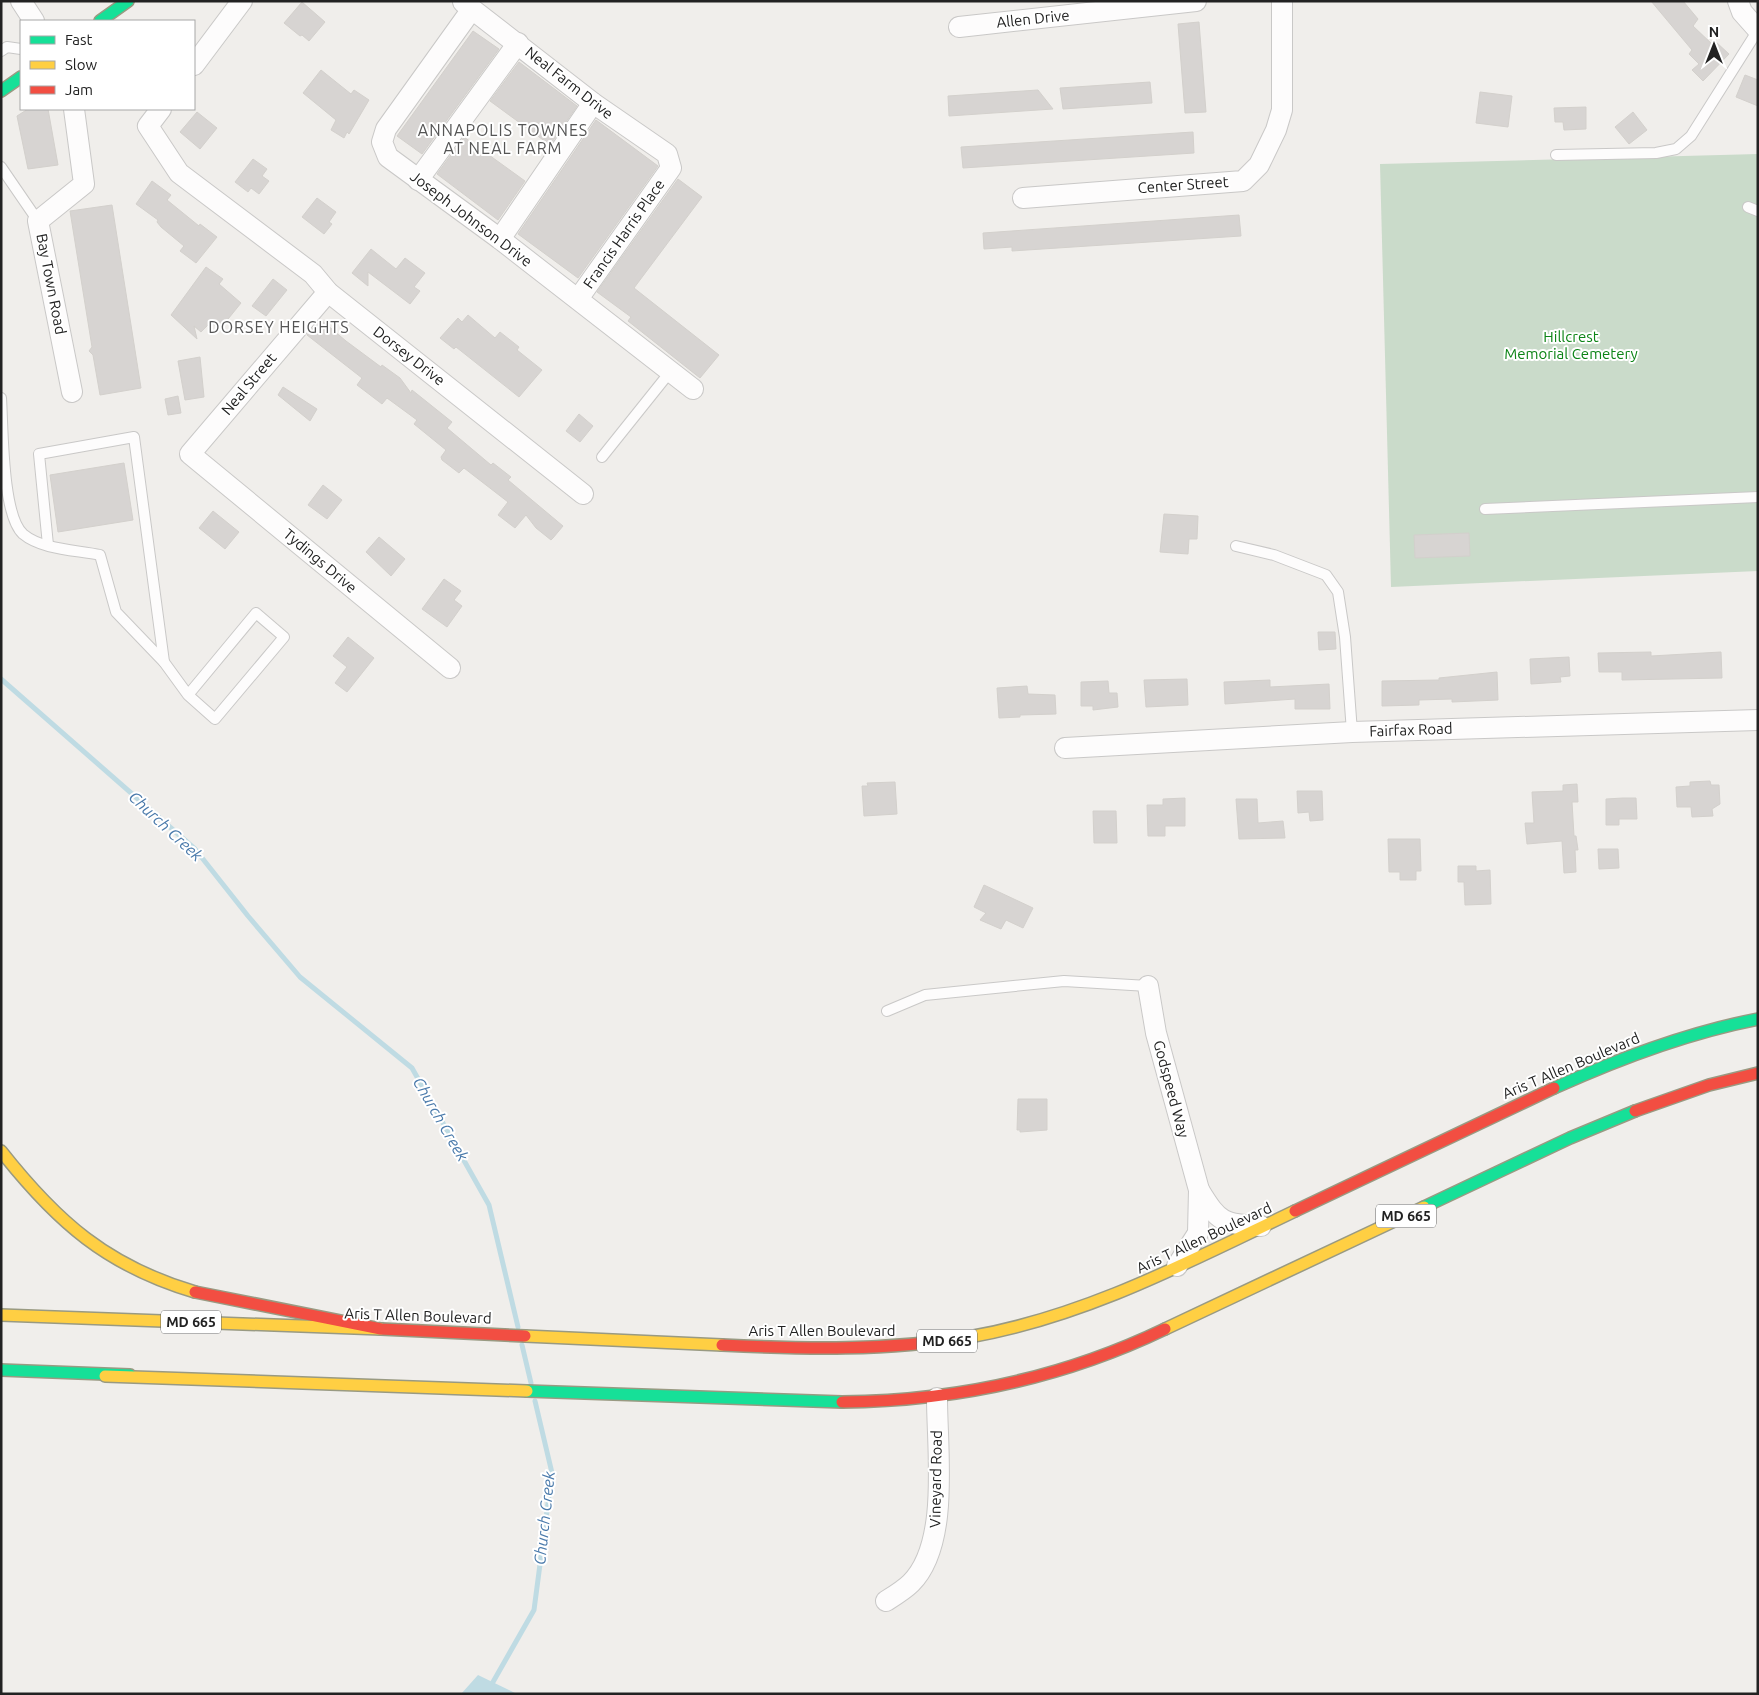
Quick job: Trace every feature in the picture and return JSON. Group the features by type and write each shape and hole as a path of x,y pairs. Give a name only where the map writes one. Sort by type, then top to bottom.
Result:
{"main road":[{"path":"101,20 128,1"},
{"path":"1,91 20,78"},
{"name":"Aris T Allen Boulevard","path":"1,1315 598,1338 810,1349 868,1349 923,1345 987,1335 1043,1320 1109,1298 1266,1226 1546,1091 1619,1059 1678,1038 1758,1018"},
{"name":"MD 665","path":"1,1370 813,1402 877,1402 937,1398 998,1388 1058,1372 1126,1348 1634,1110 1690,1090 1758,1073"},
{"path":"1,1151 30,1188 62,1221 93,1245 130,1268 167,1284 208,1296 381,1329"},
{"path":"1,1378 130,1375"}],"street":[{"path":"21,1 33,20"},
{"path":"195,64 242,1"},
{"name":"Allen Drive","path":"959,27 1196,1"},
{"name":"Center Street","path":"1023,198 1243,181 1259,165 1276,130 1282,110 1282,1"},
{"path":"1738,1 1742,12 1758,30"},
{"name":"Neal Farm Drive","path":"467,5 518,42 593,103 667,154 671,168"},
{"name":"Joseph Johnson Drive","path":"467,5 386,129 382,142 388,157 500,239 693,389"},
{"path":"418,180 518,42"},
{"path":"500,239 593,103"},
{"name":"Bay Town Road","path":"72,392 38,221 84,184 74,110"},
{"name":"Dorsey Drive","path":"160,110 148,126 180,173 313,274 328,292 583,494"},
{"name":"Francis Harris Place","path":"578,299 671,168"},
{"name":"Neal Street","path":"190,454 328,292"},
{"name":"Tydings Drive","path":"190,454 450,668"},
{"name":"Fairfax Road","path":"1065,748 1352,732 1758,720"},
{"name":"Godspeed Way","path":"1148,986 1156,1033 1199,1190 1198,1233 1178,1266"},
{"name":"Godspeed Way","path":"1199,1190 1214,1214 1221,1219 1236,1224 1266,1226"},
{"name":"Vineyard Road","path":"886,1601 911,1584 928,1559 935,1539 938,1513 937,1398"}],"lane":[{"path":"1556,155 1656,153 1676,148 1691,136 1758,30"},
{"path":"1,51 7,47 20,49"},
{"path":"1,167 38,221"},
{"path":"602,457 670,372"},
{"path":"1,398 2,437 9,507 22,533 48,545 100,555 116,612 164,662 188,695 215,719 284,637 256,613 188,695"},
{"path":"48,545 39,454 134,437 164,662"},
{"path":"1485,509 1758,497"},
{"path":"1236,546 1274,554 1326,575 1338,592 1345,637 1352,732"},
{"path":"887,1011 925,995 1005,987 1064,982 1148,986"}],"green space":[{"name":"Hillcrest Memorial Cemetery","path":"1758,154 1758,571 1391,587 1380,164"}],"water":[{"path":"478,1675 517,1694 461,1694"}],"building":[{"path":"1651,1 1683,1 1698,19 1693,26 1713,45 1716,42 1729,54 1703,81 1692,70 1699,64 1689,54 1692,50"},
{"path":"302,2 325,22 309,41 284,23"},
{"path":"1199,22 1206,112 1185,113 1178,24"},
{"path":"473,31 499,49 422,154 397,136"},
{"path":"519,62 577,106 550,145 490,101"},
{"path":"321,70 351,94 354,90 369,100 349,134 347,132 344,138 331,130 336,120 303,93"},
{"path":"1745,75 1758,80 1758,106 1736,97"},
{"path":"1150,82 1152,103 1063,109 1060,88"},
{"path":"1038,90 1053,109 949,116 948,96"},
{"path":"1480,92 1512,96 1508,127 1476,123"},
{"path":"1586,107 1586,129 1564,130 1563,122 1555,122 1554,108"},
{"path":"26,110 48,110 58,165 28,169 17,116"},
{"path":"197,112 217,128 200,149 180,132"},
{"path":"1633,112 1647,130 1629,144 1615,127"},
{"path":"596,120 658,166 578,278 518,234"},
{"path":"1193,132 1194,153 963,168 961,147"},
{"path":"464,137 525,181 498,220 437,174"},
{"path":"253,159 267,169 262,176 269,181 259,194 251,188 248,192 235,182"},
{"path":"678,179 702,197 634,288 719,355 700,378 628,321 631,317 597,292"},
{"path":"152,181 171,195 167,200 199,226 200,224 217,237 196,263 180,251 184,246 161,227 157,222 158,220 136,204"},
{"path":"317,198 336,212 329,222 332,224 324,234 302,217"},
{"path":"112,205 141,388 100,395 93,355 89,351 92,347 70,211"},
{"path":"1239,215 1241,236 1012,251 1012,247 984,249 983,233"},
{"path":"371,249 396,269 405,258 425,273 414,287 420,291 410,304 368,272 368,286 352,273"},
{"path":"206,267 223,279 219,284 241,303 220,329 211,322 201,332 194,326 197,339 171,315"},
{"path":"273,279 287,290 266,316 252,306"},
{"path":"468,315 495,338 500,332 519,347 517,350 542,370 519,397 456,347 454,349 440,338 458,318 462,322"},
{"path":"320,319 381,367 382,365 400,378 411,393 412,390 452,422 447,428 491,465 493,463 511,477 508,480 563,526 553,538 551,540 536,528 526,515 515,528 498,515 508,502 464,468 459,473 442,460 441,457 446,450 414,424 417,420 387,398 382,404 357,385 362,378 307,335"},
{"path":"200,357 204,397 185,400 178,361"},
{"path":"283,387 317,409 310,421 278,395"},
{"path":"178,396 181,413 168,415 165,399"},
{"path":"579,414 593,426 580,442 566,431"},
{"path":"124,463 133,520 58,532 50,475"},
{"path":"323,485 342,500 327,519 308,505"},
{"path":"213,511 239,532 225,549 199,528"},
{"path":"1164,514 1198,516 1197,539 1189,539 1188,554 1160,552"},
{"path":"1469,533 1470,556 1415,558 1414,535"},
{"path":"379,537 405,559 391,576 366,552"},
{"path":"444,579 461,591 454,600 462,606 447,627 422,609"},
{"path":"1318,632 1335,632 1336,649 1319,650"},
{"path":"348,637 374,658 347,692 335,683 347,667 333,656"},
{"path":"1651,652 1651,656 1721,652 1722,678 1622,680 1622,672 1599,672 1598,653"},
{"path":"1569,657 1570,676 1560,677 1561,682 1531,684 1530,659"},
{"path":"1497,672 1498,700 1452,702 1452,699 1419,700 1419,705 1382,706 1382,681 1439,680 1439,678"},
{"path":"1187,679 1188,705 1146,707 1144,680"},
{"path":"1270,680 1270,687 1329,684 1330,709 1295,709 1295,699 1225,704 1224,682"},
{"path":"1108,681 1109,693 1117,693 1118,707 1093,710 1093,706 1081,706 1081,682"},
{"path":"1027,686 1028,694 1055,695 1056,714 1020,715 1020,717 999,718 997,688"},
{"path":"1710,781 1711,785 1719,785 1720,804 1712,809 1713,816 1692,817 1691,807 1677,807 1676,787 1690,786 1690,782"},
{"path":"895,782 897,814 864,816 862,786 868,786 867,783"},
{"path":"1577,784 1578,802 1572,802 1574,836 1576,836 1578,850 1575,850 1576,872 1564,873 1562,841 1527,844 1525,823 1534,823 1532,792 1563,791 1563,785"},
{"path":"1297,791 1322,791 1323,820 1310,821 1309,812 1298,813"},
{"path":"1185,798 1185,826 1165,826 1165,836 1148,836 1147,805 1163,805 1163,799"},
{"path":"1636,798 1637,819 1619,819 1619,825 1606,825 1606,799"},
{"path":"1236,799 1257,799 1258,823 1283,821 1285,838 1239,839"},
{"path":"1093,811 1116,811 1117,843 1094,843"},
{"path":"1388,839 1420,839 1421,871 1416,871 1416,880 1400,880 1400,872 1389,872"},
{"path":"1598,849 1618,849 1619,868 1599,869"},
{"path":"1458,866 1476,866 1476,871 1490,870 1491,904 1465,905 1464,882 1458,882"},
{"path":"984,885 1033,908 1023,928 1006,920 1001,929 980,920 986,913 974,907"},
{"path":"1018,1099 1047,1099 1047,1130 1020,1132 1020,1130 1017,1130"}],"waterway":[{"name":"Church Creek","path":"1,679 195,849 248,916 300,977 412,1068 489,1205 518,1327"},
{"name":"Church Creek","path":"522,1345 531,1383"},
{"name":"Church Creek","path":"493,1682 534,1610 552,1473 535,1401"}],"traffic: fast":[{"path":"101,20 128,1"},
{"path":"1,91 20,78"},
{"path":"1554,1088 1654,1047 1705,1031 1758,1019"},
{"path":"1424,1207 1570,1138 1635,1111"},
{"path":"1,1370 130,1375"},
{"path":"527,1391 842,1402"}],"traffic: slow":[{"path":"1,1151 43,1199 86,1238 110,1255 135,1269 195,1292"},
{"path":"1165,1329 1424,1207"},
{"path":"969,1337 1012,1328 1095,1302 1176,1268 1295,1211"},
{"path":"1,1315 381,1329"},
{"path":"525,1336 722,1345"},
{"path":"105,1376 527,1391"}],"traffic: jam":[{"path":"1635,1111 1709,1085 1758,1073"},
{"path":"1295,1211 1554,1088"},
{"path":"195,1292 381,1329 525,1336"},
{"path":"842,1402 926,1397 1008,1384 1087,1361 1165,1329"},
{"path":"722,1345 877,1347 938,1342 969,1337"}],"district":[{"name":"ANNAPOLIS TOWNES AT NEAL FARM","path":"503,139"},
{"name":"DORSEY HEIGHTS","path":"279,327"}]}
